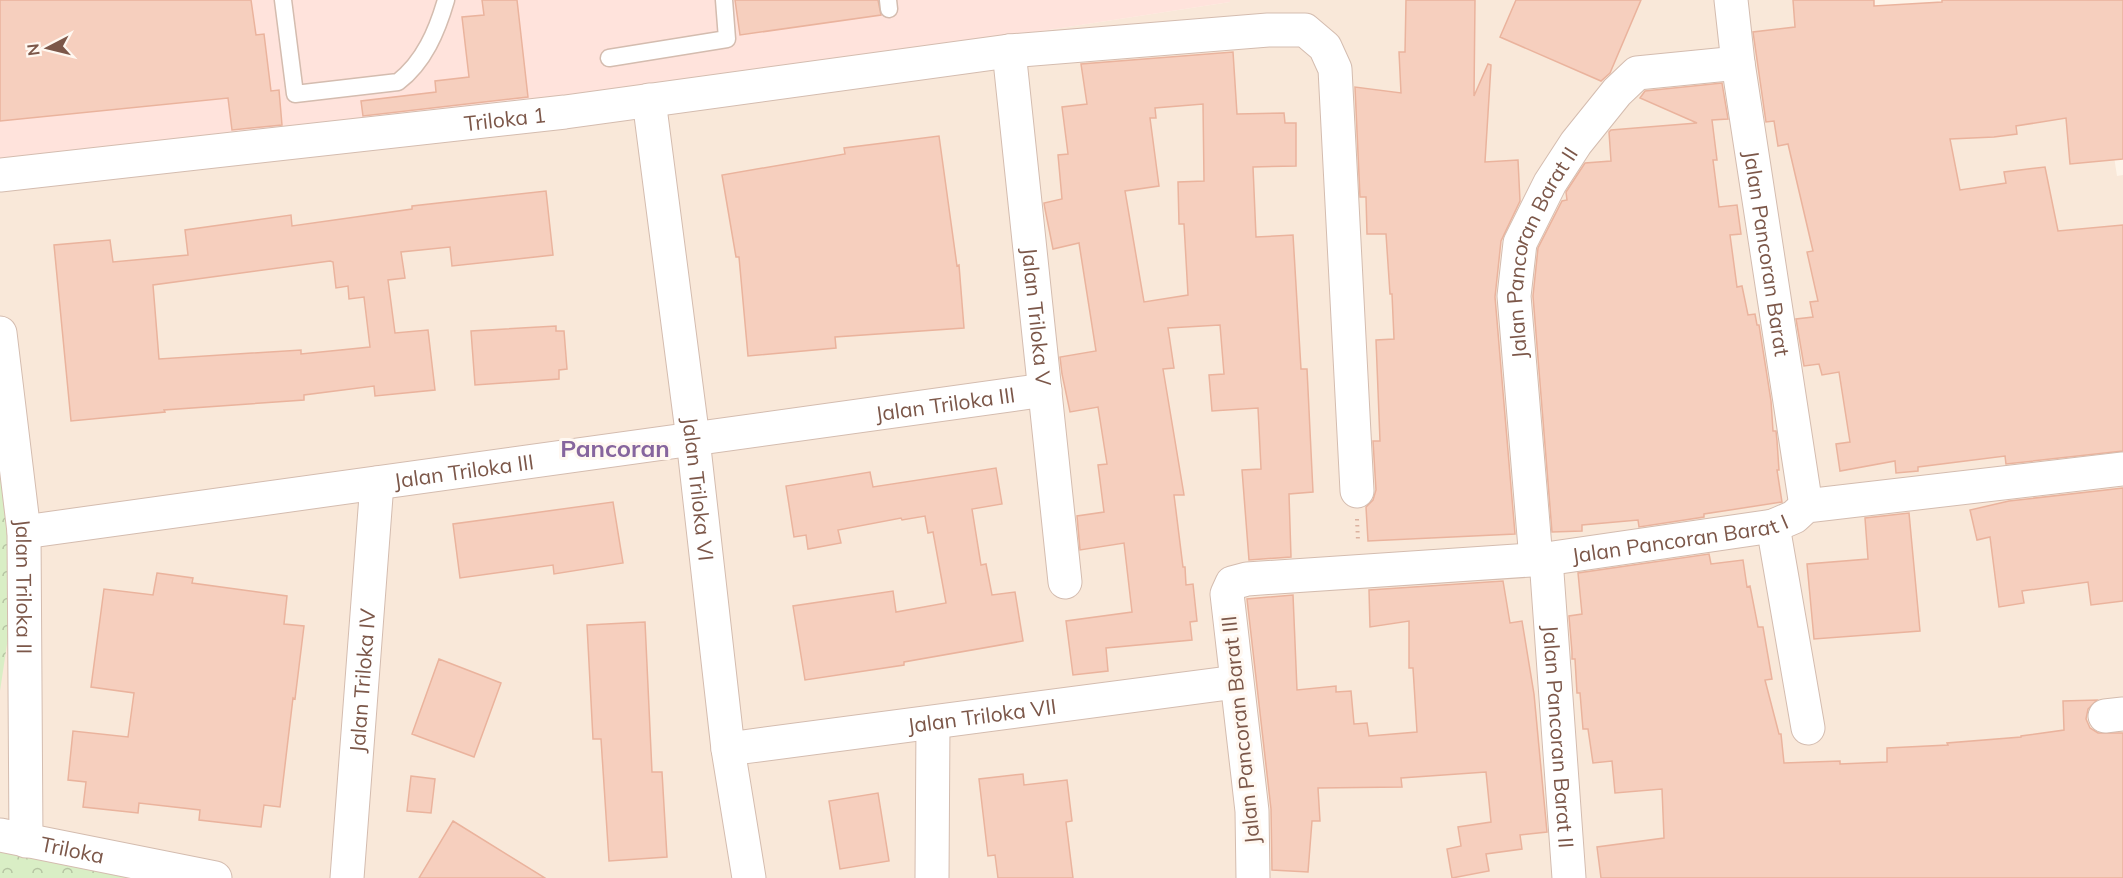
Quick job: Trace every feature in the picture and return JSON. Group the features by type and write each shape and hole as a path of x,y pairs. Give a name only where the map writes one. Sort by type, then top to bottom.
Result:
{"street":[{"name":"Jalan Pancoran Barat","path":"1731,0 1738,63 1806,506"},
{"name":"Triloka 1","path":"0,175 565,112 1010,51 1268,30 1305,30 1325,47 1335,69 1357,491"},
{"name":"Jalan Triloka V","path":"1010,51 1065,582"},
{"name":"Jalan Pancoran Barat II","path":"1569,878 1541,559 1514,296 1520,243 1550,183 1576,143 1617,92 1637,73 1738,63"},
{"name":"Jalan Triloka VI","path":"649,99 693,439 728,749 749,878"},
{"name":"Jalan Triloka II","path":"0,333 24,532 13,838"},
{"name":"Jalan Triloka III","path":"24,532 1045,390"},
{"name":"Jalan Pancoran Barat I","path":"1232,583 1247,579 1541,559 1773,526 1794,517 1806,506 2123,469"},
{"name":"Jalan Triloka IV","path":"348,878 378,483"},
{"path":"1773,526 1808,728"},
{"name":"Jalan Pancoran Barat III","path":"1232,583 1227,594 1252,811 1253,878"},
{"name":"Jalan Triloka VII","path":"728,749 1236,682"},
{"path":"932,878 933,723"},
{"name":"Triloka","path":"13,838 215,878"}],"lane":[{"path":"283,0 295,94 398,82 407,75 427,49 446,0"},
{"path":"609,58 727,39 724,0"}],"path":[{"path":"1357,491 1358,572"}],"shaded area":[{"path":"0,0 1230,0 1230,2 524,111 0,168"},
{"path":"1230,0 1848,0 2103,84 2117,176 2123,175 2123,878 0,878 0,168 524,111 1230,2"}],"green space":[{"path":"0,326 32,478 0,691"},
{"path":"0,848 132,878 0,878"}],"building":[{"path":"0,0 251,0 256,35 264,34 271,91 279,90 282,125 232,130 228,98 0,121"},
{"path":"482,0 517,0 528,97 363,116 361,101 436,92 435,81 469,77 462,17 484,15"},
{"path":"735,0 878,0 881,15 740,35"},
{"path":"1406,0 1475,0 1474,96 1488,64 1491,65 1485,162 1518,160 1520,201 1501,241 1495,297 1515,534 1368,541 1366,507 1373,500 1376,490 1373,441 1380,441 1376,340 1394,339 1386,234 1367,234 1366,197 1360,197 1355,87 1401,93 1399,52 1405,52"},
{"path":"1516,0 1641,0 1610,73 1601,81 1500,37"},
{"path":"1793,0 1874,0 1874,6 1942,2 1942,0 2123,0 2123,159 2070,164 2066,118 2016,126 2017,134 1950,139 1960,190 2006,183 2004,172 2045,167 2058,231 2123,225 2123,451 2006,464 2005,456 1918,467 1918,471 1896,473 1895,461 1840,471 1836,444 1850,442 1839,372 1822,375 1819,364 1804,366 1796,319 1813,317 1810,302 1818,301 1807,252 1813,251 1788,144 1778,146 1774,121 1766,122 1753,32 1795,27"},
{"path":"1233,52 1237,114 1284,113 1285,123 1296,123 1296,166 1253,167 1256,237 1293,235 1301,369 1307,369 1313,492 1289,494 1291,557 1249,560 1242,470 1261,469 1258,408 1212,411 1209,375 1224,374 1220,325 1168,328 1174,368 1163,369 1184,495 1174,495 1186,585 1193,584 1197,621 1190,622 1192,640 1106,648 1108,671 1073,675 1066,621 1132,612 1124,543 1080,550 1077,516 1104,512 1098,465 1107,464 1098,407 1070,412 1060,357 1096,351 1079,243 1053,249 1044,203 1062,199 1058,155 1068,154 1062,107 1087,104 1081,64","holes":["1203,104 1204,181 1178,182 1179,224 1184,224 1188,295 1144,302 1125,191 1159,186 1150,118 1156,118 1155,108"]},
{"path":"1722,83 1728,119 1712,120 1717,160 1713,160 1719,207 1737,205 1741,234 1730,235 1737,287 1742,286 1748,315 1755,314 1757,325 1759,325 1771,401 1773,431 1776,431 1779,470 1777,470 1782,502 1639,527 1638,520 1582,525 1582,531 1552,532 1533,296 1538,248 1562,201 1567,200 1566,192 1585,163 1611,161 1609,132 1611,130 1697,123 1640,98 1645,91"},
{"path":"939,136 957,266 959,265 964,328 835,337 836,348 748,356 739,257 736,257 722,175 845,154 844,148"},
{"path":"546,191 553,255 452,266 450,247 401,252 405,278 388,280 395,333 428,330 435,390 375,396 374,386 304,395 304,400 164,410 165,412 71,421 54,245 110,240 113,262 188,255 185,230 291,215 292,226 412,209 412,206","holes":["333,262 336,288 348,286 349,299 364,297 370,347 301,354 301,350 159,359 153,285"]},
{"path":"556,326 556,331 564,331 567,369 559,370 559,379 475,385 471,331"},
{"path":"996,468 1002,504 972,509 981,565 986,564 992,595 1015,592 1023,641 904,662 904,665 805,680 793,606 893,591 896,612 946,603 933,532 928,533 925,516 902,520 901,518 838,530 841,543 808,549 806,535 794,537 786,486 870,472 873,487"},
{"path":"2123,488 2123,601 2091,605 2088,582 2022,591 2024,603 1999,607 1990,537 1977,540 1970,510 2009,501"},
{"path":"613,502 623,563 554,574 553,565 460,578 453,524"},
{"path":"1909,513 1920,631 1814,639 1807,564 1868,559 1865,518"},
{"path":"1709,554 1711,564 1743,560 1747,587 1750,586 1758,627 1763,627 1772,679 1765,680 1779,734 1781,734 1784,763 1887,762 1887,748 1948,745 1947,743 2021,737 2064,730 2063,701 2097,700 2088,709 2086,719 2090,728 2098,733 2123,733 2123,878 1601,878 1597,847 1664,838 1662,789 1615,793 1612,761 1593,763 1588,729 1583,729 1580,693 1577,693 1575,659 1572,659 1569,616 1582,614 1578,573"},
{"path":"157,573 193,578 192,583 287,596 284,624 304,626 280,807 264,805 261,827 199,820 200,810 139,803 138,813 83,807 86,782 68,780 73,731 128,737 134,693 91,687 104,589 153,595"},
{"path":"1503,581 1510,623 1522,621 1534,694 1547,832 1520,835 1522,849 1486,854 1489,871 1452,878 1447,849 1461,846 1458,827 1491,822 1486,772 1401,778 1402,787 1318,788 1320,821 1312,821 1308,872 1272,870 1271,809 1247,599 1293,595 1297,690 1336,686 1336,692 1351,691 1354,724 1367,723 1369,736 1417,732 1413,668 1409,668 1409,621 1370,627 1369,590"},
{"path":"645,622 652,772 662,772 667,857 609,861 601,739 593,739 587,625"},
{"path":"439,659 501,683 474,757 412,734"},
{"path":"1023,774 1024,785 1067,780 1072,821 1066,822 1073,878 998,878 995,855 988,856 979,779"},
{"path":"411,776 435,779 431,813 407,811"},
{"path":"878,793 889,861 840,869 829,801"},
{"path":"453,821 545,878 419,878"}],"district":[{"name":"Pancoran","path":"615,448"}]}
